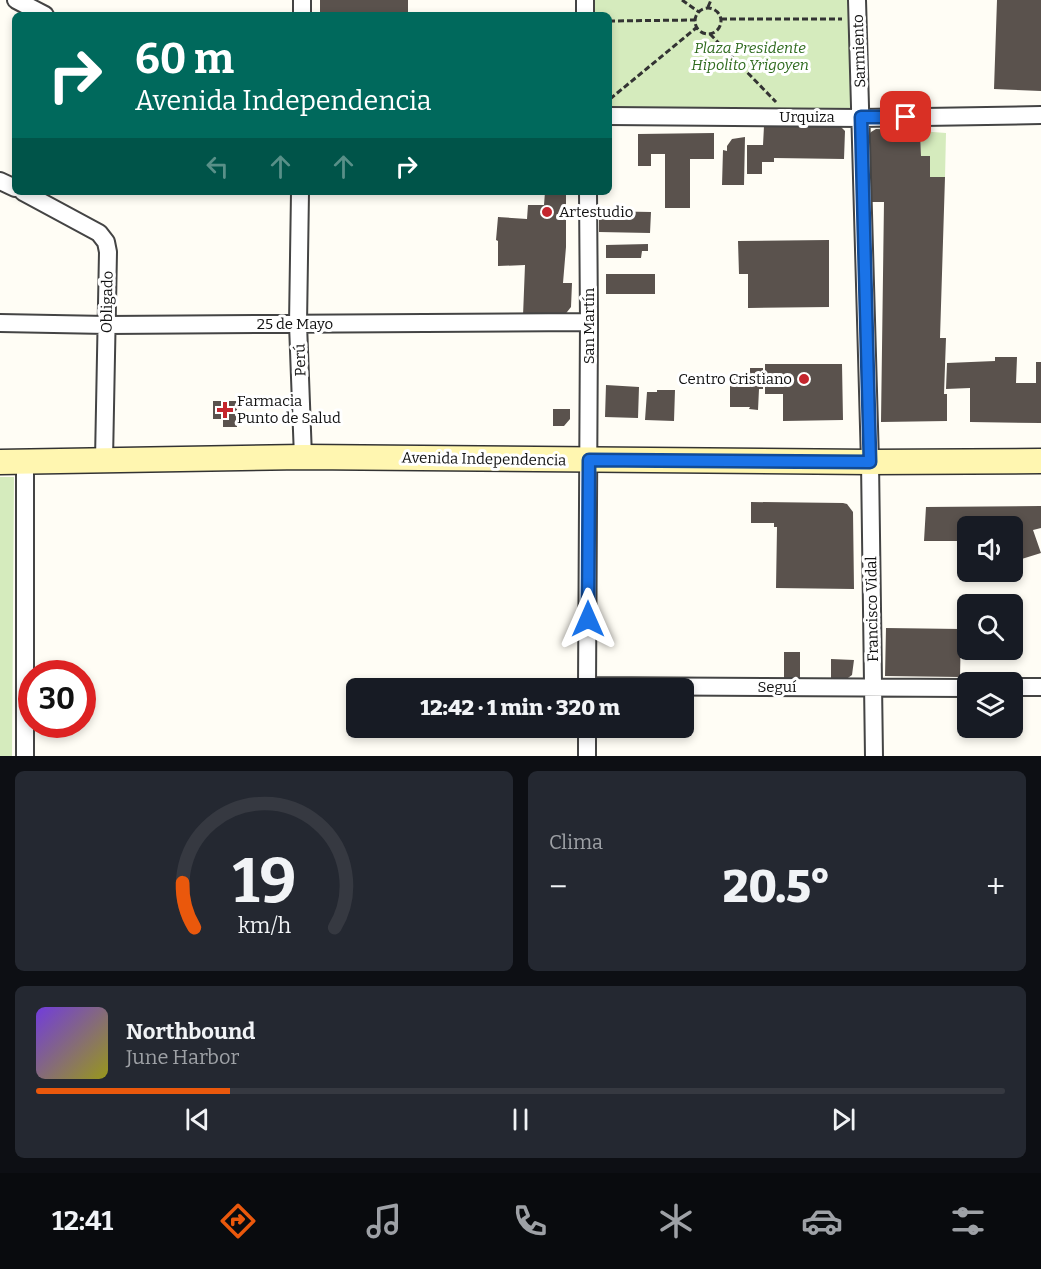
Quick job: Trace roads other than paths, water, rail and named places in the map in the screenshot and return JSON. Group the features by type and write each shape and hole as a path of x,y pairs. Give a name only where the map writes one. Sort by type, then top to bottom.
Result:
{"main road":[{"name":"Avenida Independencia","path":"0,462 303,457 870,462 1041,461"}],"street":[{"path":"16,0 39,12"},
{"name":"Sarmiento","path":"857,0 870,462"},
{"name":"Urquiza","path":"612,116 1041,115"},
{"name":"Perú","path":"300,195 298,324 303,457"},
{"name":"San Martín","path":"587,678 588,195"},
{"name":"Obligado","path":"42,196 99,233 106,243 108,252 104,460"},
{"name":"25 de Mayo","path":"0,323 107,325 589,322"},
{"path":"25,462 25,756"},
{"name":"Francisco Vidal","path":"870,462 874,756"},
{"name":"Seguí","path":"694,687 957,688"},
{"path":"1023,687 1041,687"},
{"path":"587,738 587,756"}],"place":[{"name":"Artestudio","path":"547,212"},
{"name":"Centro Cristiano","path":"804,379"},
{"name":"Farmacia Punto de Salud","path":"225,410"}],"park label":[{"name":"Plaza Presidente Hipolito Yrigoyen","path":"750,56"}]}
